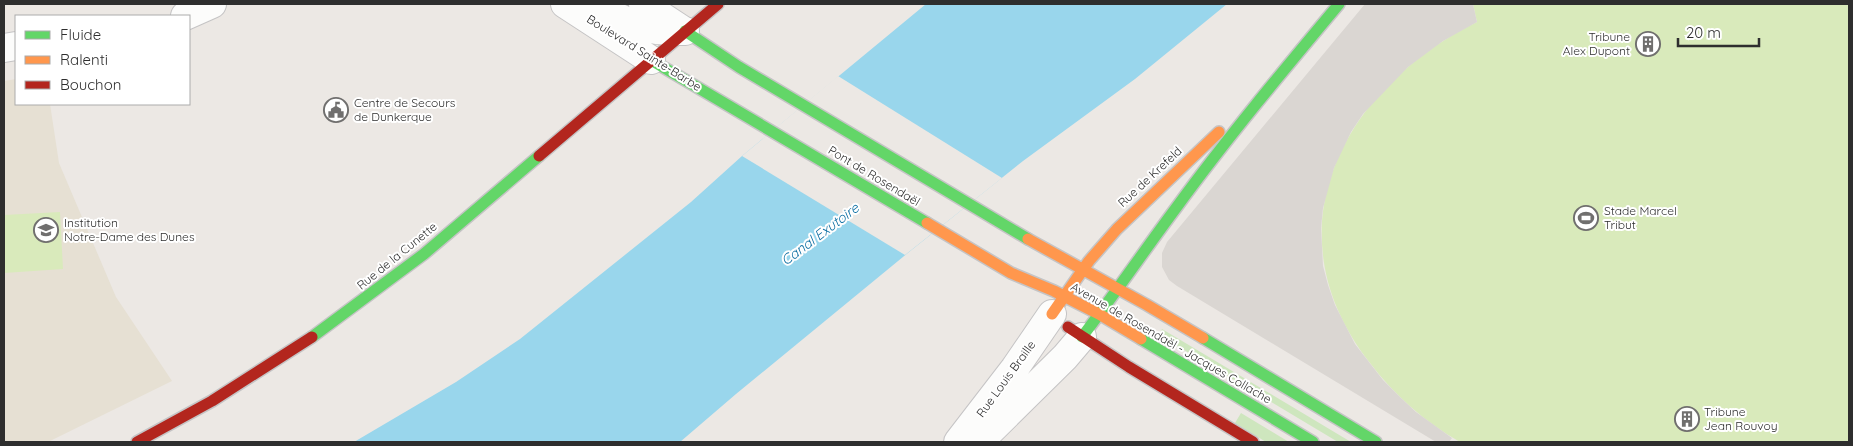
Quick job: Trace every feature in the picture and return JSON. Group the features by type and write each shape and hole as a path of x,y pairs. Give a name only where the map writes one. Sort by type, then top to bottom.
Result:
{"main road":[{"name":"Rue de la Cunette","path":"137,442 172,424 245,380 349,311 424,254 718,4"},
{"name":"Rue de Krefeld","path":"1082,337 1176,208 1281,73 1338,4"},
{"name":"Boulevard Sainte-Barbe","path":"685,32 748,72"},
{"name":"Boulevard Sainte-Barbe","path":"651,60 724,102"},
{"name":"Pont de Rosendaël","path":"748,72 1018,234"},
{"name":"Rue de Krefeld","path":"1052,305 1128,218 1281,73"},
{"name":"Pont de Rosendaël","path":"724,102 1010,273"},
{"name":"Avenue de Rosendaël - Jacques Collache","path":"1018,234 1154,309 1376,442"},
{"name":"Avenue de Rosendaël - Jacques Collache","path":"1010,273 1052,305 1082,337 1253,442"},
{"path":"1010,273 1028,292"},
{"name":"Avenue de Rosendaël - Jacques Collache","path":"1052,305 1099,314 1313,442"}],"street":[{"path":"187,15 212,4"},
{"name":"Boulevard Sainte-Barbe","path":"565,4 651,60"},
{"name":"Boulevard Sainte-Barbe","path":"595,4 618,18 640,27 662,31 685,32"},
{"name":"Boulevard Sainte-Barbe","path":"643,4 685,32"},
{"name":"Rue Louis Braille","path":"958,442 1015,368 1052,305"},
{"name":"Rue Louis Braille","path":"979,442 1065,357 1082,337"}],"shaded area":[{"path":"1365,4 1473,4 1477,22 1443,41 1408,67 1363,114 1351,132 1334,168 1323,208 1321,228 1323,266 1328,285 1335,305 1355,344 1383,380 1400,397 1416,412 1452,438 1449,442 1436,442 1177,286 1169,280 1162,267 1162,253 1167,242"},
{"name":"Institution Notre-Dame des Dunes","path":"15,79 15,105 50,105 59,163 116,297 172,381 48,442 4,442 4,81"}],"green space":[{"name":"Stade Marcel Tribut","path":"1473,4 1849,4 1849,442 1460,442 1422,417 1379,375 1339,313 1324,264 1323,215 1334,168 1356,125 1388,85 1429,51 1477,22"},
{"path":"60,212 63,269 4,273 4,215"},
{"path":"1162,329 1351,442 1338,442 1159,335"},
{"path":"1241,413 1289,442 1266,442 1235,423"}],"water":[{"name":"Canal Exutoire","path":"926,4 1227,4 1135,79 1023,161 909,252 680,442 354,442 456,382 520,339 691,202 742,156"}],"pier":[{"path":"838,76 1002,178 905,255 742,156"}],"traffic: fast":[{"path":"1082,337 1215,156 1339,4"},
{"path":"685,31 739,67 1028,239"},
{"path":"651,60 927,223"},
{"path":"312,337 424,254 539,156"},
{"path":"1203,338 1376,442"},
{"path":"1141,339 1313,442"}],"traffic: slow":[{"path":"1052,314 1089,261 1117,229 1219,132"},
{"path":"927,223 1011,273 1054,291 1099,314 1141,339"},
{"path":"1028,239 1203,338"}],"traffic: jam":[{"path":"539,156 718,4"},
{"path":"1068,327 1129,367 1253,442"},
{"path":"137,442 212,401 312,337"}],"place":[{"name":"Tribune Alex Dupont","path":"1648,44"},
{"name":"Centre de Secours de Dunkerque","path":"336,110"},
{"name":"Stade Marcel Tribut","path":"1586,218"},
{"name":"Institution Notre-Dame des Dunes","path":"46,230"},
{"name":"Tribune Jean Rouvoy","path":"1687,419"}]}
